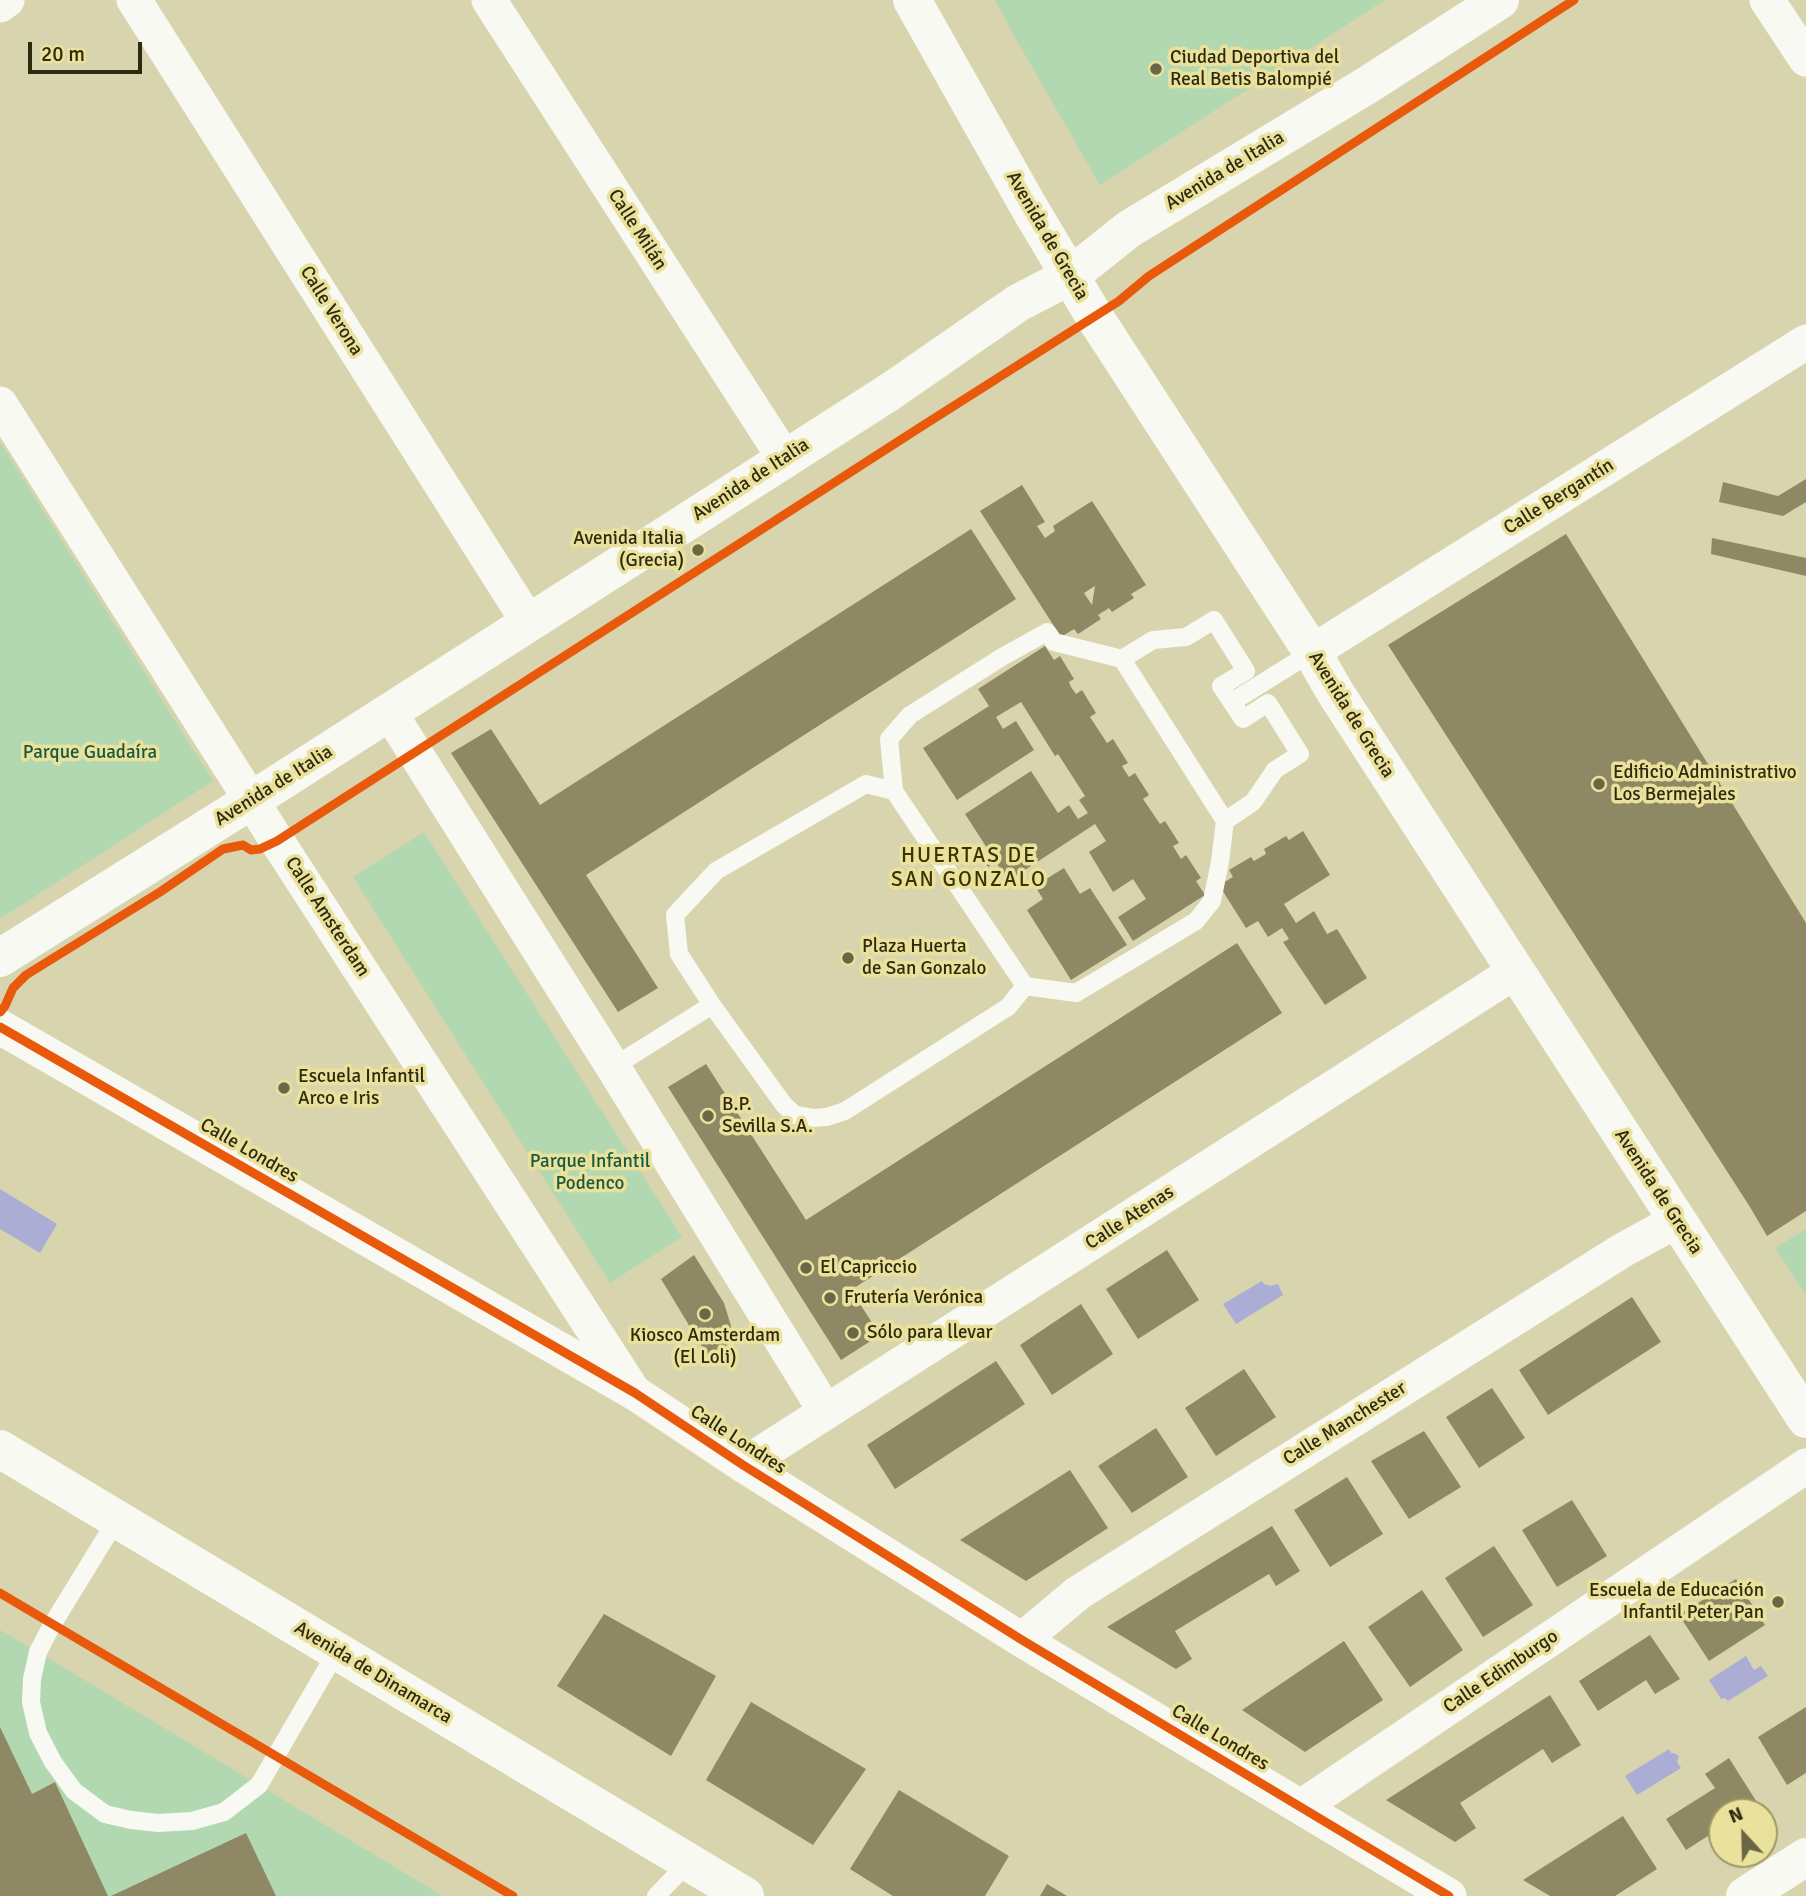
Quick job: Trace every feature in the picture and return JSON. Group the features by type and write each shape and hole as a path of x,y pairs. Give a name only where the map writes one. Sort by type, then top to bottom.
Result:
{"main road":[{"name":"Avenida de Grecia","path":"912,0 1023,197 1094,316 1806,1419"},
{"name":"Avenida de Italia","path":"0,958 390,713 891,391 1018,303 1070,276 1129,229 1369,84 1500,0"},
{"name":"Avenida de Dinamarca","path":"0,1449 745,1896"},
{"path":"1745,1896 1806,1857"}],"street":[{"path":"0,5 7,0"},
{"name":"Calle Verona","path":"134,0 529,623"},
{"name":"Calle Milán","path":"489,0 785,459"},
{"path":"1767,0 1806,60"},
{"name":"Calle Bergantín","path":"1312,652 1806,342"},
{"name":"Calle Amsterdam","path":"0,404 635,1394"},
{"path":"390,713 826,1412"},
{"name":"Calle Atenas","path":"743,1465 1516,971"},
{"name":"Calle Londres","path":"0,1027 635,1394 1022,1640 1449,1896"},
{"name":"Calle Manchester","path":"1022,1640 1078,1593 1623,1250 1676,1221"},
{"name":"Calle Edimburgo","path":"1301,1807 1806,1466"}],"lane":[{"path":"1122,659 1153,640 1186,637 1214,620 1246,671 1221,686 1243,719 1268,703 1300,754 1275,770 1256,800 1225,821"},
{"path":"1047,632 1054,642 1122,659 1225,821 1212,901 1196,921 1076,993 1025,986 894,791 889,739 910,715 1047,632"},
{"path":"1232,702 1312,652"},
{"path":"894,791 866,784 716,870 675,915 679,954 712,1005 784,1105 795,1115 813,1118 845,1111 1008,1007 1025,986"},
{"path":"613,1067 712,1005"},
{"path":"117,1519 51,1625 38,1652 32,1679 31,1702 38,1733 53,1762 74,1791 105,1814 158,1823 192,1821 224,1812 259,1785 337,1651"},
{"path":"656,1896 689,1862"}],"green space":[{"name":"Ciudad Deportiva del Real Betis Balompié","path":"995,0 1385,0 1100,185"},
{"name":"Parque Guadaíra","path":"0,442 213,781 0,919"},
{"name":"Parque Infantil Podenco","path":"424,832 682,1237 610,1283 353,877"},
{"path":"1806,1229 1806,1295 1775,1248"},
{"path":"0,1630 38,1652 443,1896 0,1896"}],"water":[{"path":"0,1189 57,1224 40,1253 0,1229"},
{"path":"1262,1281 1271,1286 1278,1284 1283,1295 1236,1324 1223,1304"},
{"path":"1746,1656 1754,1670 1761,1666 1768,1676 1728,1701 1721,1699 1709,1680"},
{"path":"1669,1749 1671,1753 1679,1756 1677,1762 1681,1768 1637,1795 1625,1776"}],"building":[{"path":"1806,479 1806,502 1783,516 1719,502 1723,482 1778,496"},
{"path":"1022,485 1045,522 1037,526 1045,538 1055,531 1053,526 1092,501 1146,585 1131,594 1134,598 1112,612 1109,608 1098,615 1101,619 1078,634 1074,629 1061,637 980,511","holes":["1095,586 1092,605 1084,593"]},
{"path":"971,529 1016,599 586,875 658,988 618,1012 451,753 491,729 540,805"},
{"name":"Edificio Administrativo Los Bermejales","path":"1566,534 1806,923 1806,1211 1767,1236 1388,645"},
{"path":"1712,538 1806,558 1806,576 1711,554"},
{"path":"1045,646 1054,660 1060,656 1074,679 1069,682 1071,687 1076,694 1082,690 1096,713 1090,717 1107,743 1113,739 1128,763 1122,766 1125,771 1129,777 1135,773 1149,795 1143,799 1160,824 1165,821 1179,843 1173,846 1181,859 1186,855 1201,878 1196,881 1205,895 1133,941 1118,917 1146,899 1133,879 1113,892 1089,852 1106,841 1095,824 1008,881 996,862 988,867 981,855 989,851 965,814 1031,771 1058,813 1069,805 1078,819 1088,813 1079,800 1085,796 1058,754 1055,756 1021,702 996,717 1003,729 1016,721 1034,750 957,800 923,748 989,706 978,689"},
{"path":"1303,831 1330,875 1284,904 1296,923 1314,911 1327,934 1337,929 1367,978 1325,1005 1283,942 1289,939 1282,928 1268,937 1258,921 1246,928 1219,885 1233,877 1229,870 1251,857 1254,861 1266,854 1264,849 1286,836 1289,840"},
{"path":"1064,868 1080,894 1090,888 1127,945 1071,980 1027,910 1043,899 1035,886"},
{"path":"1237,943 1282,1013 851,1290 880,1335 841,1360 668,1087 706,1064 806,1220"},
{"path":"1167,1250 1199,1300 1138,1339 1106,1289"},
{"name":"Kiosco Amsterdam (El Loli)","path":"694,1255 724,1303 731,1326 728,1344 710,1360 661,1279"},
{"path":"1632,1297 1661,1342 1548,1415 1519,1370"},
{"path":"1081,1304 1113,1354 1052,1395 1020,1345"},
{"path":"996,1361 1025,1404 895,1489 867,1445"},
{"path":"1244,1369 1276,1417 1216,1456 1185,1408"},
{"path":"1492,1388 1525,1438 1479,1468 1446,1417"},
{"path":"1156,1428 1188,1477 1132,1513 1098,1466"},
{"path":"1424,1431 1461,1487 1409,1519 1371,1461"},
{"path":"1070,1470 1108,1528 1026,1581 960,1540"},
{"path":"1347,1477 1383,1534 1330,1567 1294,1510"},
{"path":"1572,1500 1607,1556 1557,1587 1522,1530"},
{"path":"1272,1526 1300,1571 1276,1586 1269,1574 1175,1631 1192,1659 1176,1669 1107,1627"},
{"path":"1494,1546 1533,1605 1483,1637 1445,1578"},
{"path":"1736,1579 1765,1625 1709,1661 1679,1615"},
{"path":"1422,1590 1463,1650 1410,1687 1368,1627"},
{"path":"604,1614 716,1676 671,1756 557,1686"},
{"path":"1650,1635 1680,1679 1655,1694 1646,1680 1598,1711 1579,1681"},
{"path":"1344,1641 1383,1700 1305,1752 1242,1710"},
{"path":"1550,1695 1581,1745 1552,1763 1543,1749 1460,1803 1476,1828 1455,1842 1386,1800"},
{"path":"751,1702 866,1769 813,1845 706,1780"},
{"path":"1806,1707 1806,1773 1787,1785 1758,1737"},
{"path":"0,1727 32,1794 55,1782 108,1896 0,1896"},
{"path":"1729,1758 1754,1798 1708,1798 1708,1836 1686,1850 1666,1819 1715,1788 1705,1774"},
{"path":"899,1790 1009,1856 985,1896 893,1896 850,1869"},
{"path":"1623,1816 1657,1869 1615,1896 1550,1896 1523,1880"},
{"path":"246,1833 276,1896 111,1896"},
{"path":"1047,1884 1067,1896 1040,1896"}],"cycle path":[{"path":"0,1012 13,988 26,975 160,892 223,849 243,845 251,850 260,849 277,841 1119,301 1149,276 1574,0"},
{"path":"0,1027 635,1393 743,1465 1022,1640 1449,1896"},
{"path":"0,1593 513,1896"}],"place":[{"name":"Ciudad Deportiva del Real Betis Balompié","path":"1156,69"},
{"name":"Avenida Italia (Grecia)","path":"698,550"},
{"name":"Edificio Administrativo Los Bermejales","path":"1599,784"},
{"name":"Plaza Huerta de San Gonzalo","path":"848,958"},
{"name":"Escuela Infantil Arco e Iris","path":"284,1088"},
{"name":"B.P. Sevilla S.A.","path":"708,1116"},
{"name":"El Capriccio","path":"806,1268"},
{"name":"Frutería Verónica","path":"830,1298"},
{"name":"Kiosco Amsterdam (El Loli)","path":"705,1314"},
{"name":"Sólo para llevar","path":"853,1333"},
{"name":"Escuela de Educación Infantil Peter Pan","path":"1778,1602"}],"district":[{"name":"HUERTAS DE SAN GONZALO","path":"969,868"}]}
